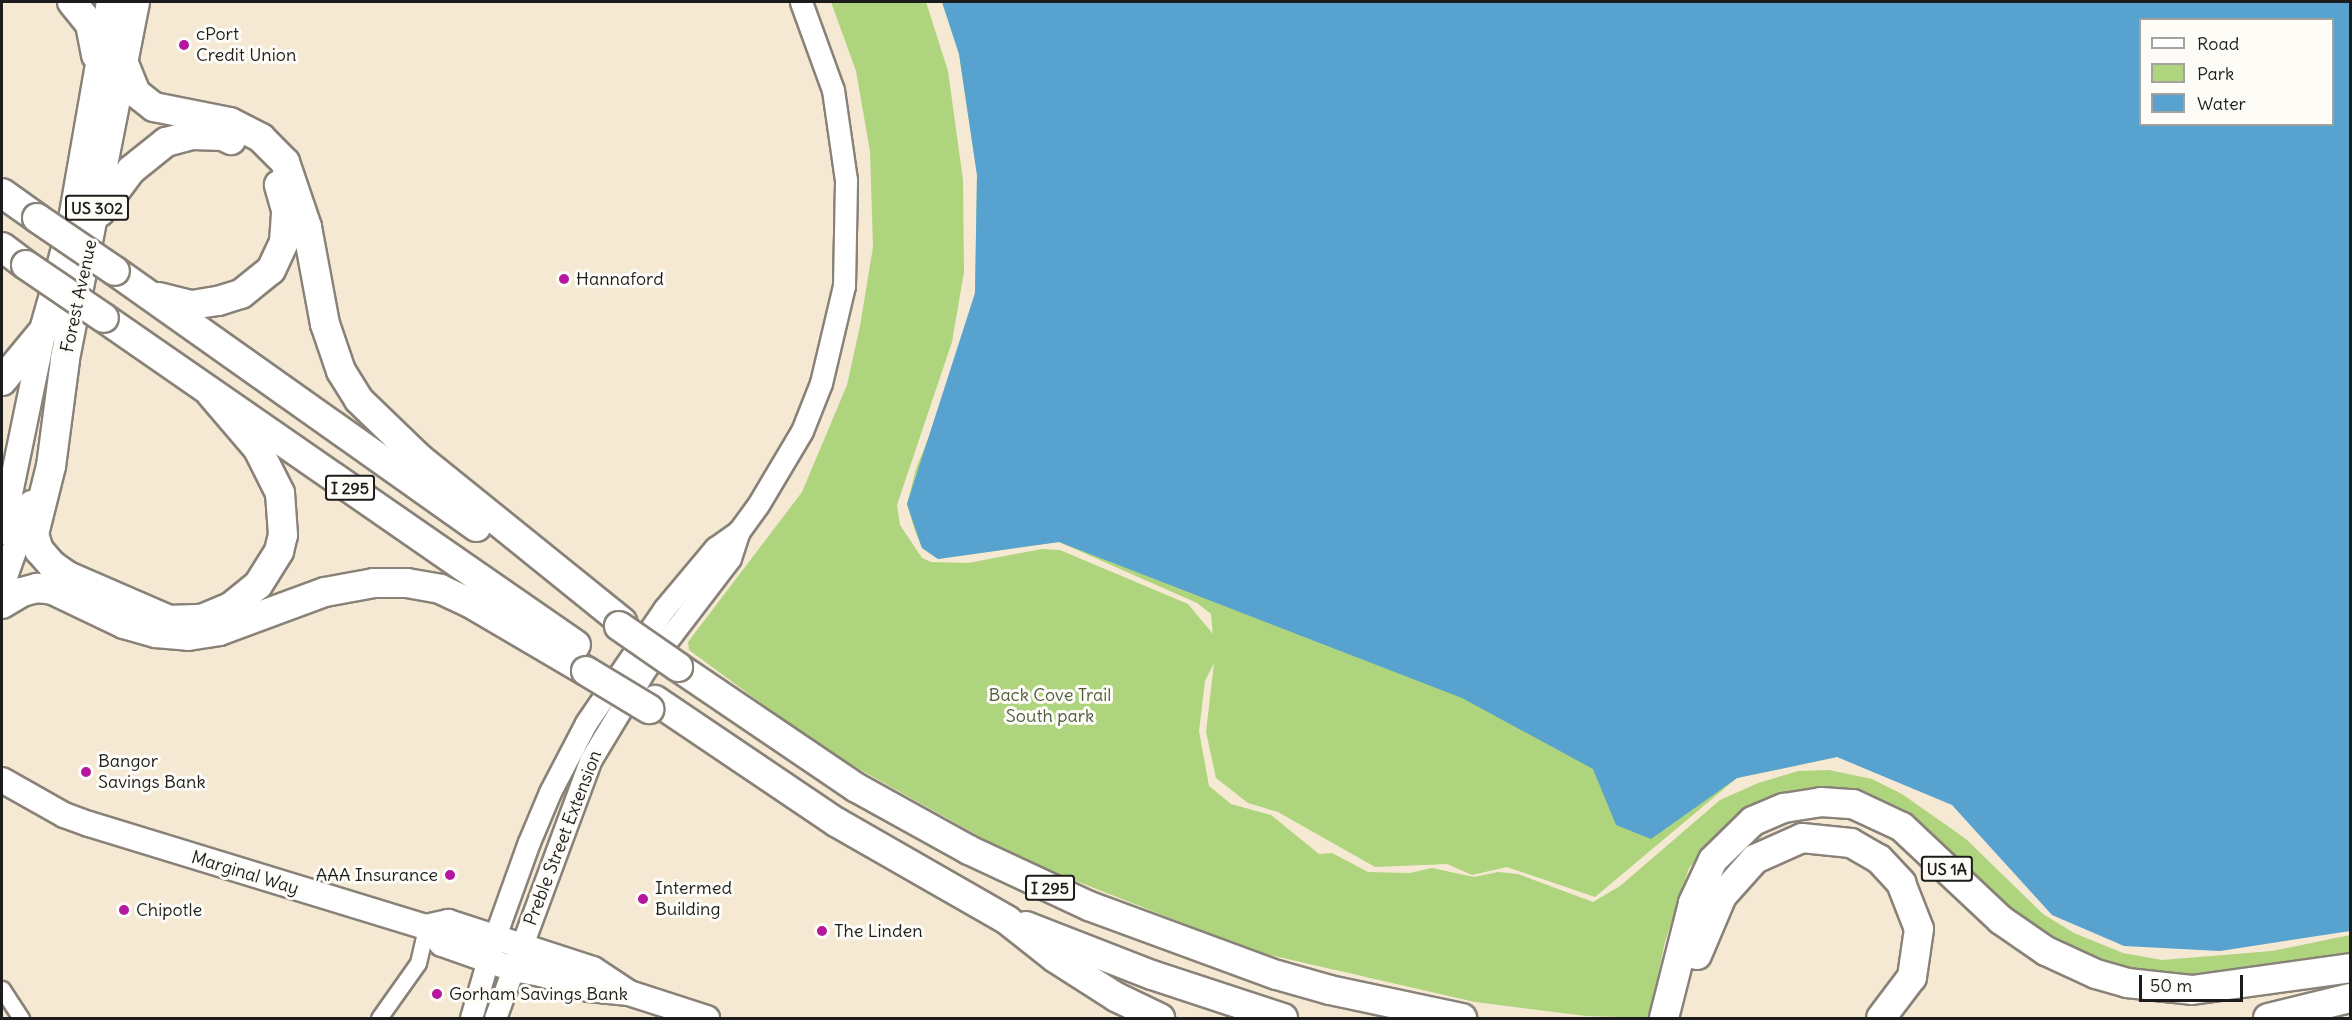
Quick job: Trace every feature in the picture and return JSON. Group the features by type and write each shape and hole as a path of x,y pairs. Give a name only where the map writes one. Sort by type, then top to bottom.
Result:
{"highway":[{"path":"72,2 90,24 110,65 136,93 154,107 230,122 261,138 285,162 307,227 325,324 342,371 359,400 418,458 620,624"},
{"name":"Forest Avenue","path":"56,414 95,218 110,65 111,2"},
{"name":"Forest Avenue","path":"44,330 110,65 135,2"},
{"path":"95,218 141,161 166,142 193,135 223,136 256,154 278,181 286,210 284,232 271,270 241,294 218,301 192,305 146,293"},
{"name":"I 295","path":"2,193 620,624 678,667 876,798 969,850 1089,906 1277,975 1330,990 1462,1018"},
{"name":"I 295","path":"2,247 14,260 104,318 591,665 772,782 1007,920 1152,975 1283,1018"},
{"path":"2,381 44,330"},
{"path":"56,414 51,466 34,534 39,550 68,576 169,620 202,619 232,606 258,585 279,551 283,536 280,493 267,463 211,394"},
{"path":"2,604 22,592 37,588 53,590 124,624 156,633 188,636 219,631 336,590 374,583 415,584 440,589 591,665"},
{"name":"US 1A","path":"1664,1018 1693,903 1713,860 1753,821 1784,807 1821,802 1853,804 1902,826 2001,920 2046,951 2096,974 2127,983 2193,990 2350,968"},
{"path":"1683,1018 1701,941 1731,883 1769,850 1802,838 1819,837 1851,843 1879,859 1901,883 1915,913 1919,946 1914,969 1904,992 1881,1018"},
{"path":"1007,920 1055,958 1116,997 1160,1018"},
{"path":"2268,1018 2350,998"}],"main road":[{"name":"Preble Street Extension","path":"495,1018 591,759 646,668 730,558 739,531 776,479 802,432 825,369 845,277 848,213 839,119 824,58 801,2"},
{"name":"Forest Avenue","path":"2,532 35,383 44,330"},
{"path":"2,489 35,383"},
{"name":"Forest Avenue","path":"2,585 28,512 56,414"},
{"name":"Preble Street Extension","path":"471,1018 490,949 550,792 586,723 664,609 715,548 739,531"},
{"name":"Marginal Way","path":"2,771 8,789 64,815 426,927 442,944 490,949 517,959 542,974 589,989 629,993 707,1018"}],"street":[{"path":"379,1018 418,963 426,927"},
{"path":"2,989 21,1018"}],"green space":[{"name":"Back Cove Trail South park","path":"831,2 926,2 948,71 963,180 964,272 952,342 897,505 900,525 922,558 931,562 968,563 1042,549 1060,550 1188,604 1213,634 1211,614 1197,603 1059,542 938,559 922,548 907,504 916,469 944,399 975,293 977,175 959,54 942,2 1837,757 1737,778 1595,897 1507,867 1472,875 1447,864 1375,867 1278,812 1248,803 1216,778 1206,732 1214,663 1205,681 1199,731 1209,786 1231,804 1271,815 1319,854 1332,853 1368,872 1410,873 1432,868 1474,877 1498,872 1518,874 1593,902 1620,886 1720,800 1758,783 1798,771 1829,770 1872,779 1902,794 1966,839 2043,914 2074,933 2123,953 2162,960 2272,951 2350,935 2350,956 2201,980 2110,968 2030,928 1972,877 1803,791 1741,811 1689,868 1665,942 1649,1018 1586,1016 1475,1002 1266,954 1213,935 1018,858 825,750 689,650 688,642 802,492 847,385 860,326 873,247 870,151 856,71"}],"water":[{"path":"942,2 2350,2 2350,931 2220,951 2124,946 2052,915 1952,805 1837,757 1737,778 1651,839 1616,825 1593,769 1462,698 1059,542 938,559 922,548 907,504 975,293 977,175 959,54"}],"place":[{"name":"cPort Credit Union","path":"184,45"},
{"name":"Hannaford","path":"564,279"},
{"name":"Bangor Savings Bank","path":"86,772"},
{"name":"AAA Insurance","path":"450,875"},
{"name":"Intermed Building","path":"643,899"},
{"name":"Chipotle","path":"124,910"},
{"name":"The Linden","path":"822,931"},
{"name":"Gorham Savings Bank","path":"437,994"}]}
